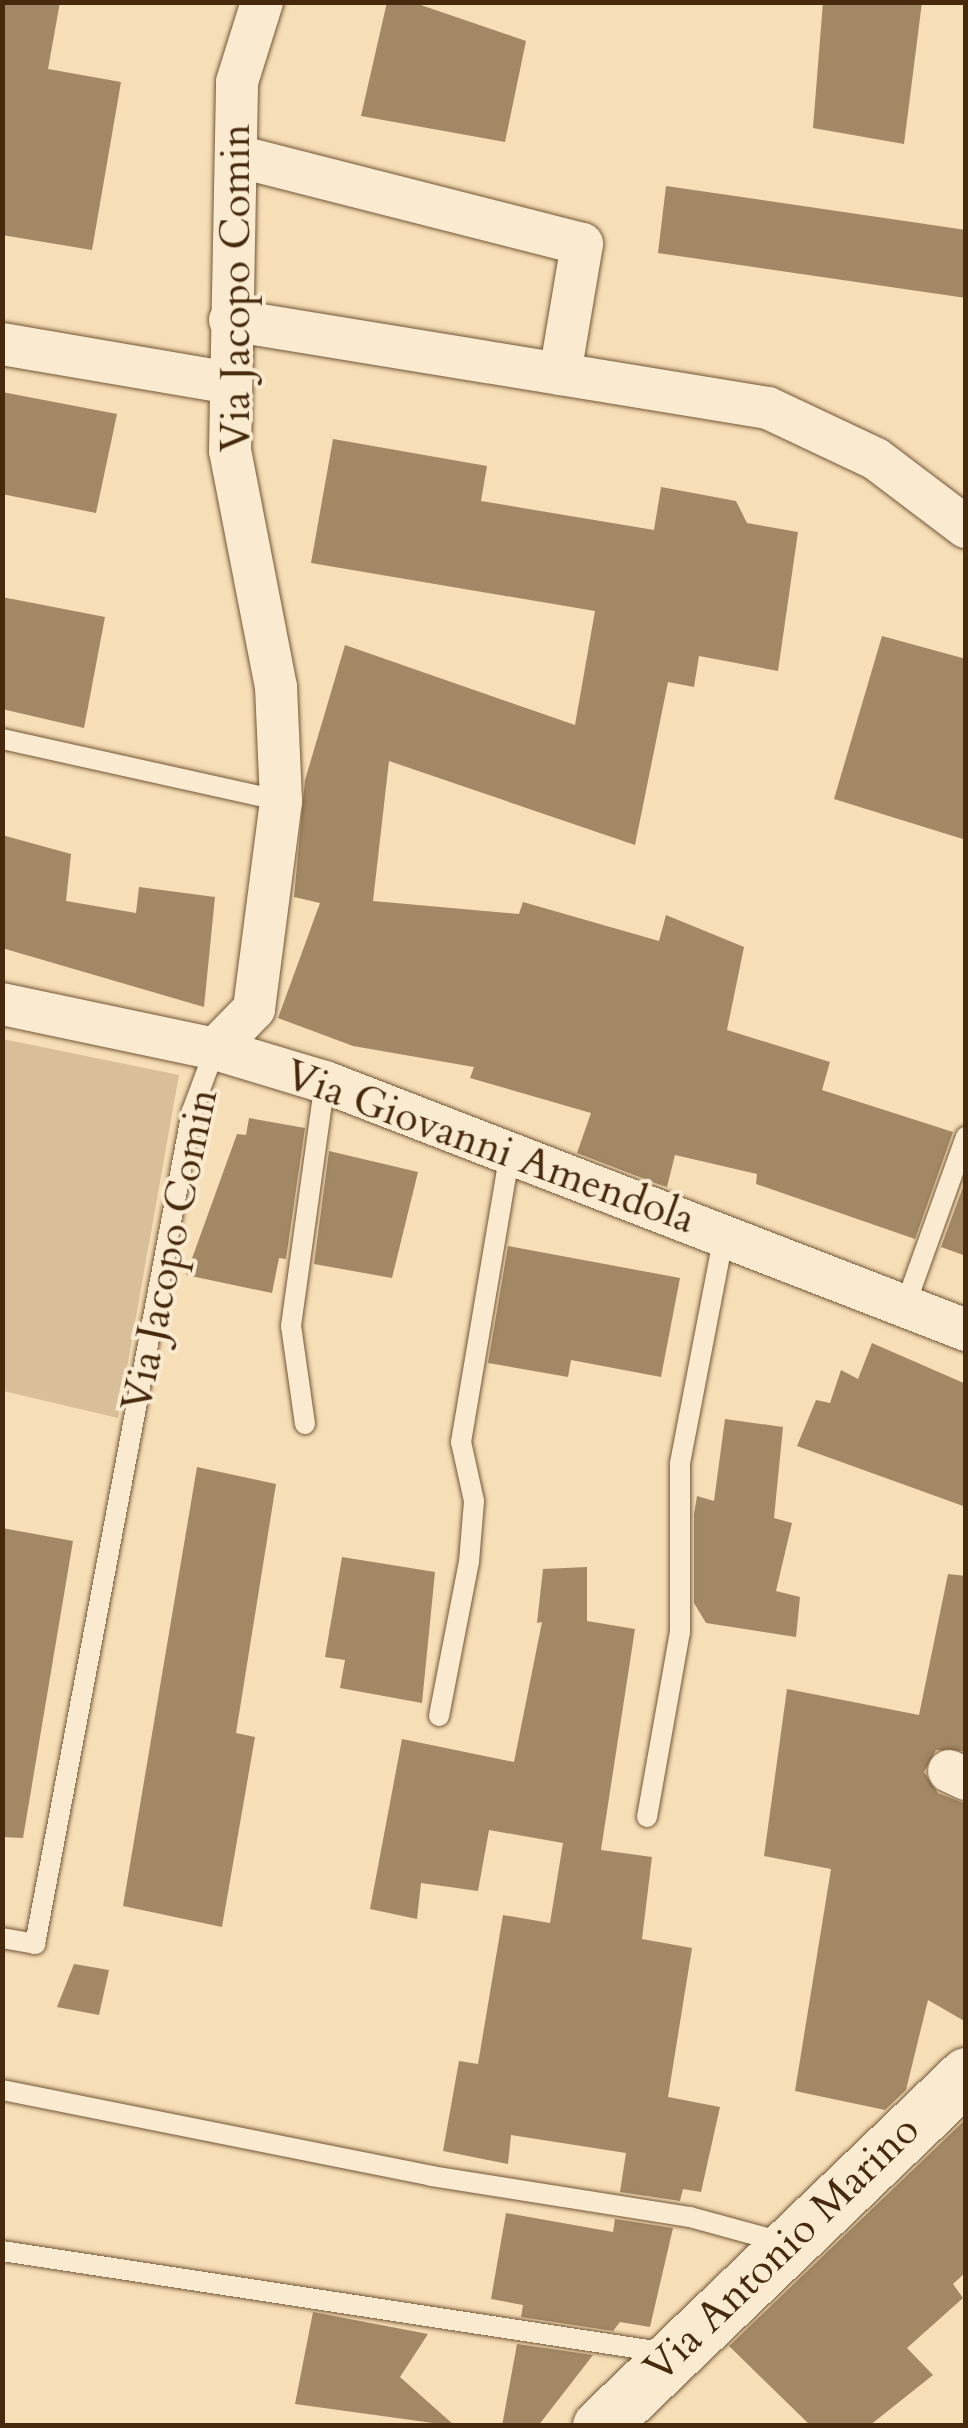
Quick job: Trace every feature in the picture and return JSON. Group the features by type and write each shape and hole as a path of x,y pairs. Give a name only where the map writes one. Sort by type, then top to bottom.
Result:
{"street":[{"name":"Via Jacopo Comin","path":"215,1049 254,1009 281,801 276,687 230,451 237,82 262,2"},
{"path":"237,156 582,244 560,374"},
{"path":"230,320 768,408 876,459 966,527"},
{"path":"2,344 230,383"},
{"name":"Via Giovanni Amendola","path":"2,1004 215,1049 325,1082 966,1330"},
{"name":"Via Antonio Marino","path":"600,2426 670,2354 966,2074"}],"lane":[{"path":"2,739 281,801"},
{"name":"Via Jacopo Comin","path":"2,1938 35,1944 192,1111 215,1049"},
{"path":"305,1424 290,1326 325,1082"},
{"path":"905,1306 966,1136"},
{"path":"439,1716 469,1562 474,1501 461,1442 510,1151"},
{"path":"647,1817 680,1632 680,1463 724,1234"},
{"path":"2,2090 431,2176 690,2216 788,2244"},
{"path":"2,2251 670,2354"}],"shaded area":[{"path":"3,1039 179,1075 118,1418 3,1391"}],"building":[{"path":"2,2 60,2 48,69 121,82 92,250 2,235"},
{"path":"387,2 412,2 526,41 505,142 361,116"},
{"path":"823,2 922,2 904,144 813,128"},
{"path":"666,186 966,230 966,298 658,253"},
{"path":"2,392 117,414 96,513 2,494"},
{"path":"333,439 487,466 481,501 654,530 661,487 736,501 747,523 798,532 778,671 699,656 694,687 668,682 635,845 389,761 373,901 519,914 523,902 659,941 666,915 744,947 727,1030 830,1062 822,1090 953,1132 915,1239 756,1184 757,1174 675,1155 667,1187 655,1183 577,1153 591,1113 470,1078 474,1067 353,1046 278,1018 320,903 294,897 305,780 345,645 575,725 595,611 311,563"},
{"path":"2,597 105,617 84,728 2,709"},
{"path":"882,636 966,659 966,840 834,799"},
{"path":"2,835 71,854 66,901 136,913 139,887 215,897 204,1007 2,948"},
{"path":"249,1118 305,1128 286,1259 279,1258 272,1293 186,1275 237,1134 246,1135"},
{"path":"329,1151 418,1172 392,1278 314,1264"},
{"path":"966,1179 966,1256 941,1247"},
{"path":"508,1246 680,1278 661,1377 571,1360 568,1377 488,1363"},
{"path":"872,1343 966,1384 966,1507 797,1446 816,1400 830,1403 841,1370 858,1379"},
{"path":"725,1419 783,1427 774,1518 792,1523 776,1591 800,1597 796,1637 706,1623 694,1603 697,1496 714,1501"},
{"path":"197,1467 276,1484 236,1733 255,1737 222,1927 123,1906"},
{"path":"2,1528 73,1541 23,1838 2,1837"},
{"path":"342,1557 435,1572 422,1703 340,1688 345,1660 325,1657"},
{"path":"587,1567 587,1621 635,1629 601,1850 652,1857 642,1939 692,1948 668,2097 720,2107 701,2192 683,2189 680,2201 620,2192 626,2153 511,2135 508,2164 443,2151 459,2061 478,2064 503,1915 550,1923 563,1843 489,1830 478,1891 421,1883 417,1919 370,1909 402,1739 514,1762 542,1622 537,1623 543,1569"},
{"path":"948,1574 966,1576 966,1751 936,1750 924,1772 938,1793 966,1804 966,2022 928,2000 906,2090 885,2110 795,2091 831,1869 764,1856 787,1689 919,1715"},
{"path":"74,1964 109,1970 99,2015 57,2007"},
{"path":"966,2119 966,2272 953,2284 963,2298 907,2348 933,2375 869,2426 811,2426 729,2346"},
{"path":"506,2213 613,2232 615,2219 673,2228 650,2327 620,2322 613,2331 521,2317 523,2305 491,2299"},
{"path":"313,2312 428,2334 400,2377 455,2426 295,2404"},
{"path":"517,2344 593,2355 538,2426 502,2426"}]}
